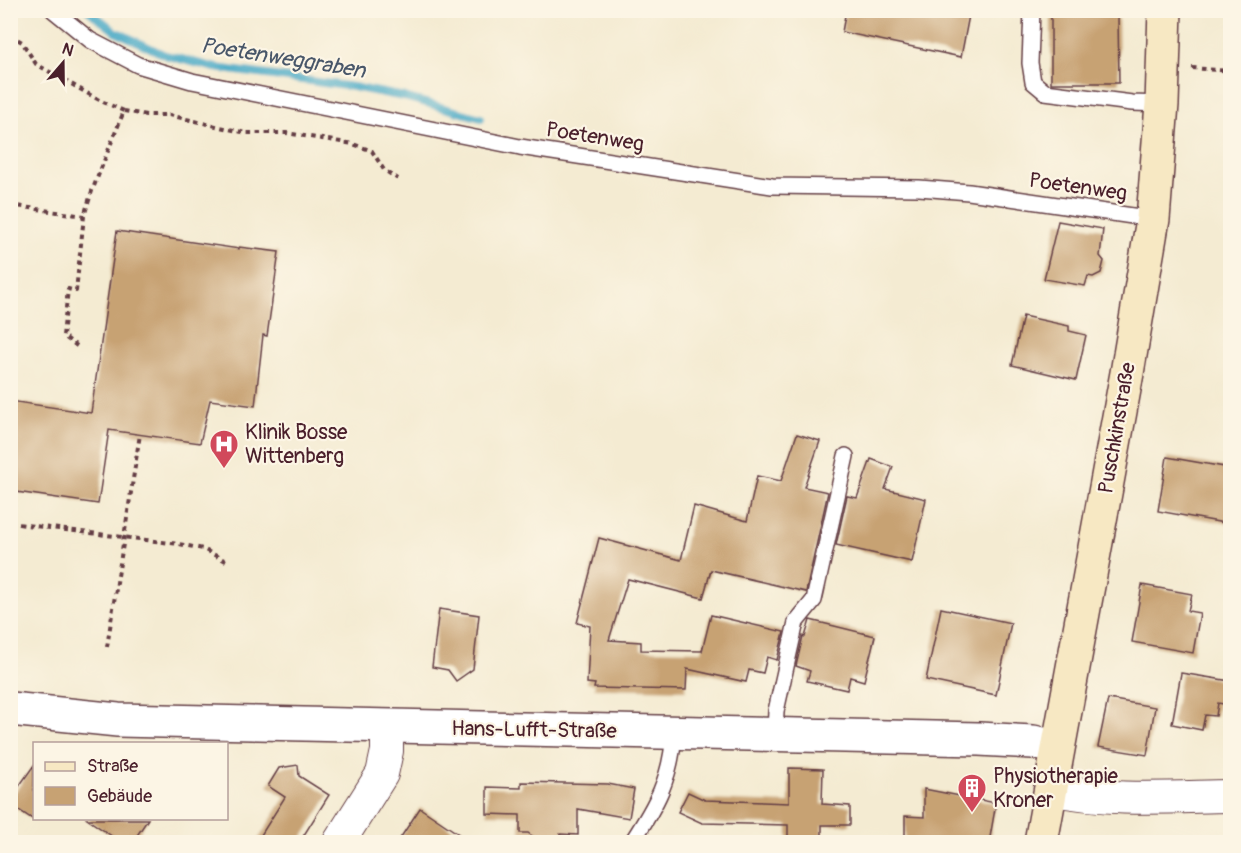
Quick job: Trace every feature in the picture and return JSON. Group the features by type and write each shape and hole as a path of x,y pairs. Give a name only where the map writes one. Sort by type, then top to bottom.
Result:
{"main road":[{"name":"Puschkinstraße","path":"1041,843 1153,219 1162,104 1165,10"}],"street":[{"name":"Hans-Lufft-Straße","path":"10,709 118,720 1005,740 1058,747"},
{"path":"339,843 382,774 387,751 387,727"},
{"path":"1051,789 1077,795 1113,798 1230,796"}],"lane":[{"name":"Poetenweg","path":"53,10 90,39 138,65 181,78 520,147 772,186 919,188 969,192 1153,219"},
{"path":"1032,10 1030,63 1033,82 1045,92 1132,103 1162,104"},
{"path":"775,735 776,711 796,622 814,600 846,456"},
{"path":"632,843 666,781 673,757 674,733"}],"path":[{"path":"10,35 22,42 36,64 101,101 124,111 147,115 169,115 246,133 286,133 353,144 372,151 384,170 398,179"},
{"path":"1164,67 1230,71"},
{"path":"77,346 63,336 68,289 76,291 84,216 124,111"},
{"path":"10,206 84,216"},
{"path":"106,647 140,434"},
{"path":"10,523 203,549 226,561"}],"building":[{"path":"846,10 970,10 961,57 842,32"},
{"path":"1051,10 1112,10 1112,16 1118,16 1119,83 1051,83"},
{"path":"1058,221 1103,229 1100,256 1104,261 1101,273 1093,277 1088,276 1085,286 1044,279"},
{"path":"117,231 239,249 239,247 279,252 267,336 263,335 255,406 210,400 200,443 109,430 98,504 10,491 10,401 91,413"},
{"path":"1023,316 1069,326 1069,331 1086,335 1076,380 1012,365"},
{"path":"797,434 820,441 804,487 828,492 806,592 711,570 703,598 628,579 609,640 641,642 641,650 702,651 711,615 784,632 777,660 767,657 763,673 749,670 746,682 687,669 686,690 594,688 595,684 587,683 590,626 577,623 599,538 681,560 694,506 747,521 757,476 781,481"},
{"path":"1167,457 1230,468 1230,524 1158,511"},
{"path":"871,459 893,467 885,489 926,499 912,562 836,545 847,496 857,498"},
{"path":"1142,585 1192,594 1188,611 1200,613 1193,653 1132,642"},
{"path":"941,608 1011,623 996,695 926,680"},
{"path":"439,609 479,615 473,669 456,681 448,670 432,667"},
{"path":"810,620 875,636 864,681 850,677 847,690 807,681 810,671 796,666 803,636 805,637"},
{"path":"1181,673 1230,681 1230,705 1218,703 1216,716 1205,715 1202,730 1172,724"},
{"path":"1108,699 1155,707 1147,755 1098,747"},
{"path":"298,765 299,776 329,795 299,843 256,843 285,797 268,786 279,768"},
{"path":"33,766 33,819 10,804 10,799"},
{"path":"789,768 823,769 822,804 850,806 850,825 822,825 822,843 788,843 788,825 702,823 678,812 688,792 705,800 789,803"},
{"path":"521,782 608,784 634,789 629,818 578,809 578,835 560,834 559,843 542,843 528,833 520,833 520,815 487,814 487,787 521,788"},
{"path":"924,789 996,803 989,843 905,843 905,816 924,817"},
{"path":"420,808 472,843 397,843"},
{"path":"88,820 147,820 132,843 122,843"}],"waterway":[{"name":"Poetenweggraben","path":"88,10 115,31 165,55 216,68 353,87 404,97 481,118"}],"place":[{"name":"Klinik Bosse Wittenberg","path":"224,470"},
{"name":"Physiotherapie Kroner","path":"972,814"}]}
